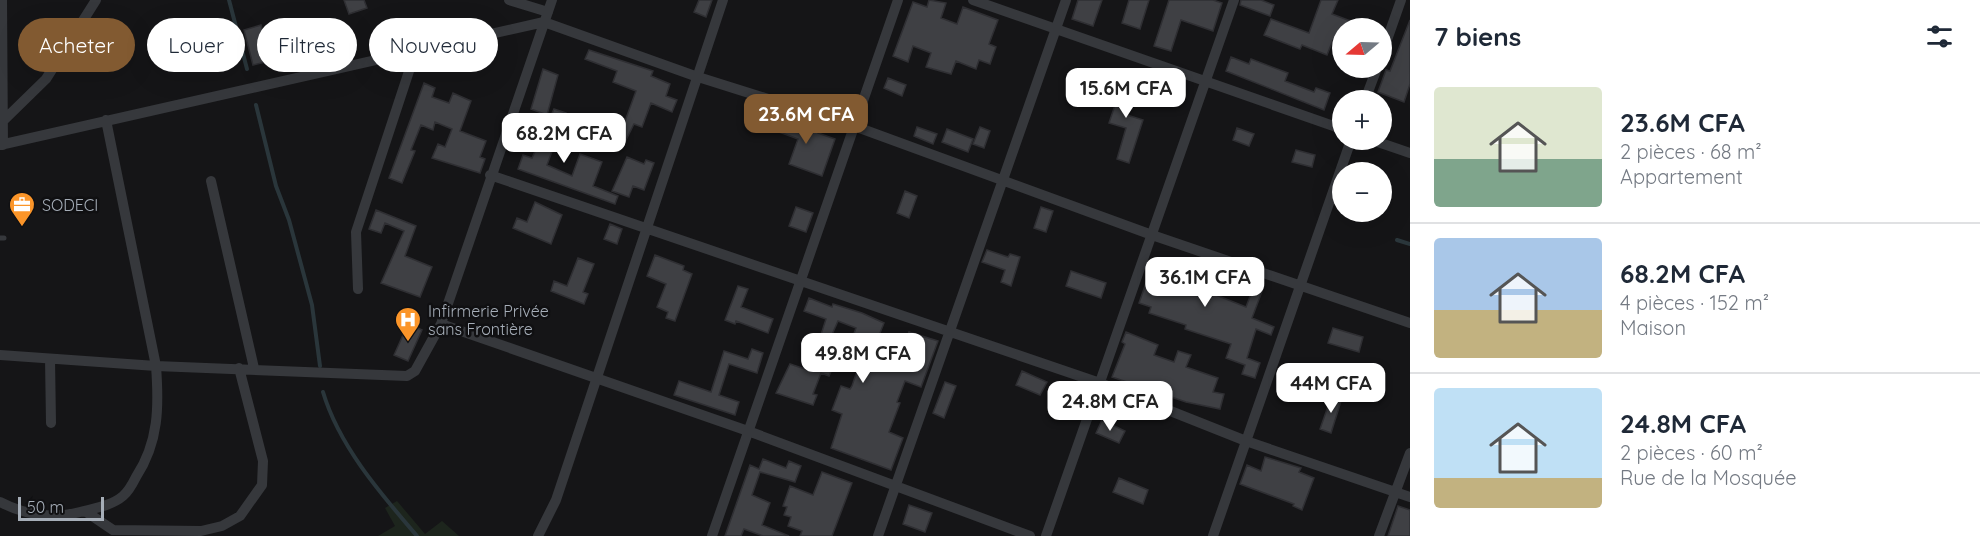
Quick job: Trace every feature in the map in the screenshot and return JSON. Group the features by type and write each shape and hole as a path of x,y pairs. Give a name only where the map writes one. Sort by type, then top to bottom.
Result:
{"street":[{"path":"2,0 1,145 369,61"},
{"path":"2,122 46,79 96,0"},
{"path":"509,0 695,76 854,126 1152,235 1410,323"},
{"path":"0,355 156,366 254,368 407,376 415,371 441,324 552,0"},
{"path":"538,536 556,500 647,229 695,76 723,0"},
{"path":"712,536 898,0"},
{"path":"973,0 1332,126"},
{"path":"878,536 1066,0"},
{"path":"1046,536 1234,0"},
{"path":"1392,26 1401,0"},
{"path":"498,29 546,17"},
{"path":"358,289 356,232 409,72"},
{"path":"0,502 15,510 41,515 66,516 106,506 124,495 152,448 159,407 156,366 106,120"},
{"path":"1392,147 1410,153"},
{"path":"1213,536 1298,285 1347,150"},
{"path":"490,176 949,330 1100,383 1246,441 1410,497"},
{"path":"211,181 254,368"},
{"path":"441,324 597,381 748,431 1030,536"},
{"path":"50,359 51,423"},
{"path":"85,511 113,530 201,531 222,526 240,516 262,485 263,461 239,368"},
{"path":"1379,536 1410,453"}],"shaded area":[{"path":"397,501 425,534 442,521 459,536 378,536 395,526 385,508"}],"building":[{"path":"344,0 364,0 367,8 349,14"},
{"path":"699,0 712,0 706,17 694,12"},
{"path":"929,0 946,3 941,18 957,24 963,7 998,20 989,44 996,47 990,64 979,60 976,69 956,61 951,74 926,67 931,53 913,46 908,62 893,56 913,2 927,7"},
{"path":"1078,0 1102,0 1093,26 1072,19"},
{"path":"1129,0 1149,0 1140,29 1122,23"},
{"path":"1169,0 1213,0 1222,3 1213,31 1181,20 1171,51 1154,46"},
{"path":"1241,0 1261,0 1274,5 1270,16 1240,5"},
{"path":"1321,0 1338,0 1332,14 1343,18 1332,18 1332,42 1327,55 1302,45 1300,49 1264,35 1271,19 1309,33"},
{"path":"1410,20 1410,84 1404,102 1392,97 1392,90 1379,90 1383,78 1392,78 1392,66"},
{"path":"257,26 257,64 253,65 245,30"},
{"path":"589,50 653,71 651,76 670,84 666,96 677,100 672,112 651,103 642,127 634,124 624,144 618,141 621,132 598,123 601,115 624,124 636,91 613,82 617,71 585,59"},
{"path":"1231,57 1249,64 1251,59 1288,73 1285,81 1314,92 1316,88 1330,93 1324,110 1226,71"},
{"path":"543,69 558,75 547,115 531,109"},
{"path":"1125,75 1138,79 1127,115 1143,120 1129,163 1117,159 1126,128 1109,123"},
{"path":"888,78 906,85 902,96 884,88"},
{"path":"424,83 435,88 432,97 449,103 453,93 471,101 460,131 486,141 480,157 485,159 480,173 432,158 438,144 445,147 452,129 435,122 433,130 421,125 411,150 415,151 402,183 389,178"},
{"path":"554,109 566,113 547,165 572,176 580,154 602,162 593,186 618,196 615,204 518,169 523,155 532,158"},
{"path":"776,115 819,130 818,133 835,139 822,176 789,164 798,139 771,129"},
{"path":"582,121 594,126 588,140 576,135"},
{"path":"917,127 937,134 933,144 914,136"},
{"path":"980,127 990,131 984,148 973,144"},
{"path":"1237,128 1254,134 1249,146 1233,140"},
{"path":"947,129 973,139 968,152 942,142"},
{"path":"1296,150 1315,155 1312,167 1292,162"},
{"path":"627,157 644,164 646,160 654,163 644,190 633,186 629,197 612,191"},
{"path":"905,191 917,196 909,218 897,213"},
{"path":"535,202 562,215 551,244 513,228 517,218 527,222"},
{"path":"796,207 813,213 806,232 789,226"},
{"path":"1041,207 1053,211 1046,232 1034,228"},
{"path":"376,210 416,226 405,256 432,267 420,297 381,283 404,231 385,223 381,233 369,229"},
{"path":"610,224 622,229 617,244 604,239"},
{"path":"987,250 1008,257 1010,254 1020,257 1011,286 1001,282 1005,270 982,262"},
{"path":"655,255 684,266 683,270 692,274 675,321 666,318 668,312 657,307 666,284 647,276"},
{"path":"578,258 594,264 583,292 588,294 584,304 551,291 554,281 567,286"},
{"path":"1189,258 1221,269 1211,293 1246,307 1255,283 1264,286 1252,318 1274,327 1271,335 1256,329 1247,358 1260,363 1255,378 1242,374 1245,365 1226,358 1231,344 1185,329 1186,325 1149,313 1151,307 1139,303 1153,263 1184,274"},
{"path":"1071,271 1106,283 1101,298 1066,286"},
{"path":"738,286 748,289 741,307 773,319 768,333 736,321 735,324 725,320"},
{"path":"809,298 832,307 833,304 862,313 884,323 876,343 901,353 909,332 938,341 921,387 905,381 897,402 900,403 889,432 903,438 891,470 831,448 842,414 832,410 841,386 850,389 852,386 863,353 849,347 856,328 838,321 820,362 833,367 829,376 821,373 813,394 817,395 813,405 776,393 790,364 808,370 819,341 826,319 804,311"},
{"name":"Infirmerie Privée sans Frontière","path":"408,324 422,330 408,361 394,355"},
{"path":"1333,328 1363,337 1359,352 1328,343"},
{"path":"1126,332 1158,345 1154,355 1174,362 1178,351 1191,355 1186,367 1218,378 1213,392 1224,394 1220,409 1186,402 1112,377 1125,344 1122,342"},
{"path":"752,349 763,353 757,373 729,364 719,395 739,402 735,415 674,395 679,381 711,392 724,351 748,359"},
{"path":"1022,371 1047,382 1040,395 1016,385"},
{"path":"945,382 956,386 944,418 933,413"},
{"path":"1332,395 1342,398 1331,433 1320,429"},
{"path":"1102,420 1125,431 1119,443 1096,433"},
{"path":"1265,457 1301,468 1299,472 1314,478 1302,510 1293,506 1294,504 1240,484 1247,465 1261,471"},
{"path":"763,459 786,468 789,461 801,466 795,482 760,472 752,495 770,503 762,525 789,536 763,536 744,529 741,536 725,536 750,465 759,469"},
{"path":"822,472 852,483 832,536 800,536 802,531 788,526 791,517 784,515 787,507 783,506 790,486 813,495"},
{"path":"1119,478 1148,490 1143,504 1113,492"},
{"path":"909,505 932,513 925,532 903,524"},
{"path":"1398,506 1410,510 1410,536 1388,536"}],"waterway":[{"path":"229,0 247,69"},
{"path":"256,105 276,186 289,220 312,305 320,366"},
{"path":"1397,240 1410,244"},
{"path":"323,392 330,412 350,450 417,536"}],"place":[{"name":"SODECI","path":"22,228"},
{"name":"Infirmerie Privée sans Frontière","path":"408,343"}]}
